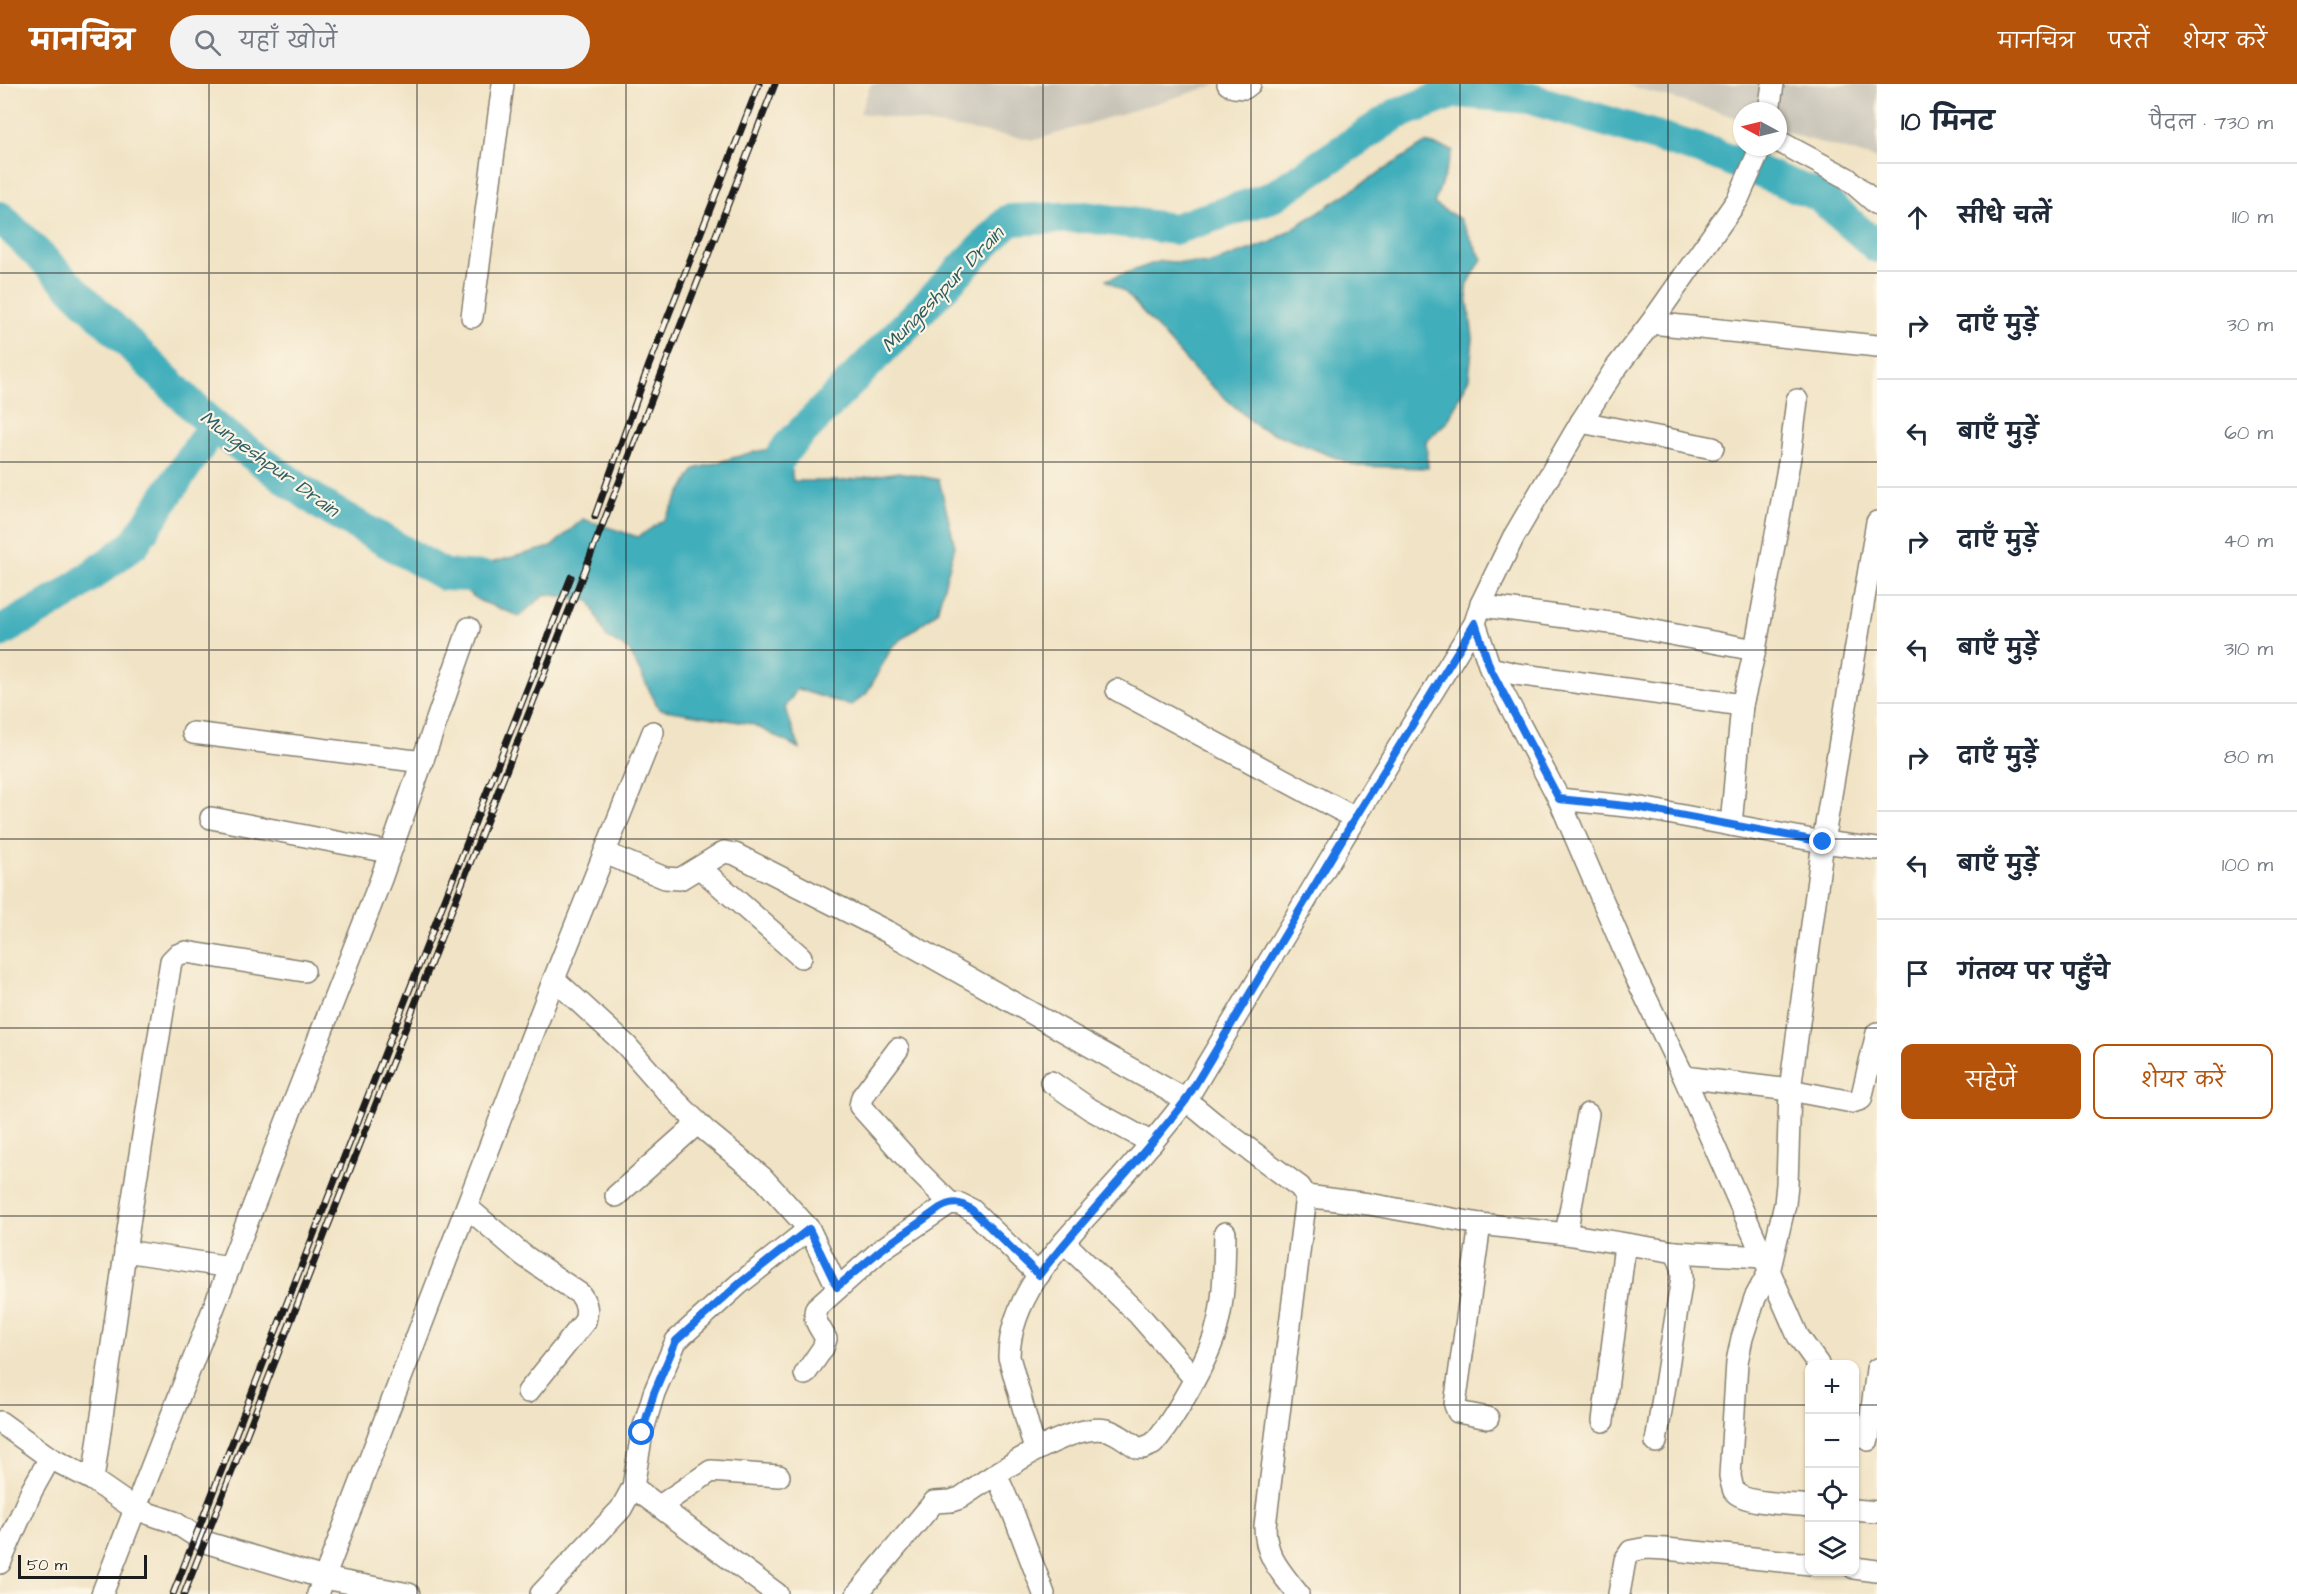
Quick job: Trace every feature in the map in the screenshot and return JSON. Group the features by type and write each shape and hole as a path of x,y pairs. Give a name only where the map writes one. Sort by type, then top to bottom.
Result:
{"street":[{"path":"472,317 503,84"},
{"path":"1228,84 1245,88 1250,84"},
{"path":"1770,102 1773,84"},
{"path":"1787,154 1847,178 1877,204"},
{"path":"1035,1450 1009,1357 1010,1342 1018,1313 1039,1275 1064,1242 1152,1143 1186,1100 1478,613 1513,538 1581,422 1615,369 1651,323 1738,199 1761,156"},
{"path":"1651,323 1877,346"},
{"path":"1731,825 1742,705 1755,650 1790,457 1797,400"},
{"path":"1581,422 1713,447"},
{"path":"1805,1505 1743,1497 1734,1491 1730,1476 1737,1362 1742,1338 1781,1226 1787,1184 1790,1090 1823,842 1877,522"},
{"path":"1478,613 1490,607 1618,624 1755,650"},
{"path":"1478,613 1490,668 1559,799 1798,1336 1815,1360"},
{"path":"102,1594 381,879 469,628"},
{"path":"1490,668 1516,674 1742,705"},
{"path":"1117,690 1355,818"},
{"path":"321,1586 554,979 653,732"},
{"path":"193,733 423,762"},
{"path":"1559,799 1636,807 1823,842 1877,849"},
{"path":"211,818 389,852"},
{"path":"605,853 665,878 680,879 700,868 714,856 724,852 735,854 888,932 1186,1100 1300,1187 1306,1196 1265,1526 1265,1543 1272,1560 1298,1594"},
{"path":"700,868 801,957"},
{"path":"93,1480 125,1251 171,962 177,955 186,952 304,971"},
{"path":"554,979 626,1045 698,1123 762,1177 809,1229 837,1287"},
{"path":"1684,1077 1790,1090 1852,1102 1861,1099 1877,1033"},
{"path":"898,1049 862,1097 860,1107 950,1203"},
{"path":"1052,1083 1090,1109 1152,1143"},
{"path":"1566,1234 1588,1114"},
{"path":"616,1196 698,1123"},
{"path":"1306,1196 1369,1204 1480,1224 1566,1234 1625,1245 1766,1264"},
{"path":"805,1374 823,1348 826,1339 816,1323 814,1315 816,1308 882,1249 950,1203 960,1203 972,1210 1039,1275"},
{"path":"468,1208 524,1255 580,1294 588,1311 585,1321 528,1392"},
{"path":"1480,1224 1455,1405 1458,1412 1488,1418"},
{"path":"541,1594 621,1509 633,1487 642,1433 651,1403 676,1341 739,1284 809,1229"},
{"path":"857,1594 934,1502 960,1498 1035,1450 1085,1430 1098,1429 1113,1432 1138,1448 1148,1447 1158,1439 1194,1378 1216,1332 1221,1303 1225,1233"},
{"path":"1064,1242 1139,1315 1194,1378"},
{"path":"1603,1421 1625,1245"},
{"path":"125,1251 230,1266"},
{"path":"1656,1442 1682,1278 1681,1264 1675,1252"},
{"path":"1872,1446 1877,1369"},
{"path":"0,1422 50,1458 93,1480 135,1509 174,1522 204,1542 321,1586 409,1594"},
{"path":"1859,1427 1872,1446"},
{"path":"0,1563 28,1498 50,1458"},
{"path":"660,1506 711,1471 779,1476"},
{"path":"996,1474 1044,1594"},
{"path":"633,1487 777,1594"},
{"path":"1859,1510 1877,1512"},
{"path":"1619,1594 1625,1560 1630,1551 1647,1548 1805,1564"},
{"path":"1859,1569 1877,1571"}],"shaded area":[{"path":"871,84 1219,84 1035,140 860,113"},
{"path":"1623,84 1877,84 1877,159 1787,133 1787,102 1733,102 1733,116"}],"water":[{"path":"1425,143 1453,150 1434,204 1460,219 1482,259 1466,287 1473,338 1469,378 1448,421 1426,441 1428,468 1357,466 1258,427 1198,374 1127,294 1106,280 1160,261 1208,264 1272,242"},
{"path":"788,446 793,481 842,481 899,472 939,480 955,546 937,612 892,647 867,693 851,706 797,689 785,708 800,749 752,724 659,709 629,650 606,637 590,601 546,594 519,616 480,601 445,575 551,547 583,519 638,537 665,519 695,469 753,452"}],"waterway":[{"name":"Mungeshpur Drain","path":"764,482 788,446 1009,220 1086,217 1174,229 1272,197 1395,115 1455,92 1528,98 1712,153 1819,196 1877,247"},
{"name":"Mungeshpur Drain","path":"0,217 213,426 322,505 445,575 487,577"},
{"path":"0,632 65,595 134,544 213,426"}],"railway":[{"path":"595,516 649,365 759,84"},
{"path":"184,1594 775,84"},
{"path":"173,1594 571,577"}],"route":[{"path":"642,1433 654,1393 676,1341 739,1284 809,1229 837,1287 882,1249 940,1208 950,1203 960,1203 972,1210 1039,1275 1064,1242 1160,1135 1186,1100 1475,623 1490,668 1559,799 1636,807 1823,842"}]}
